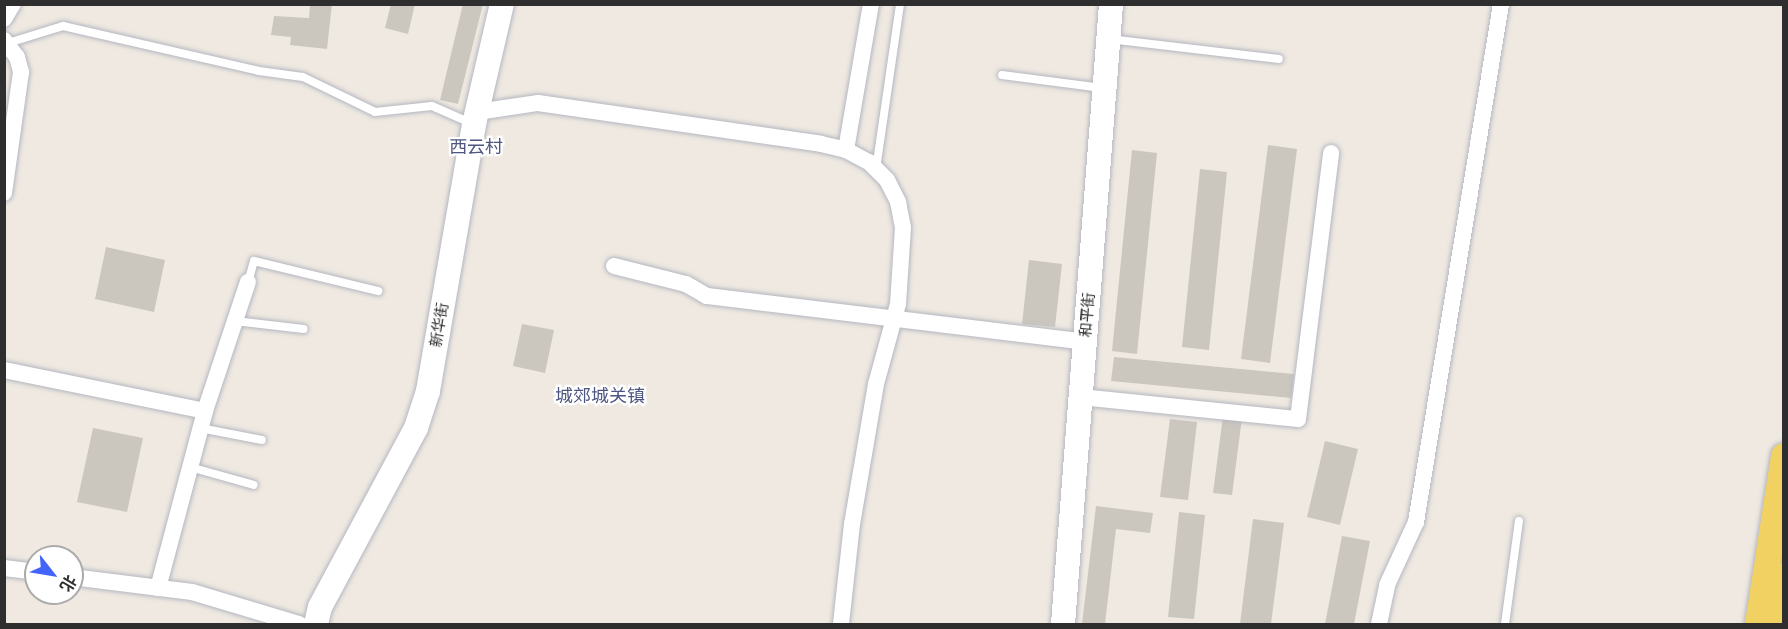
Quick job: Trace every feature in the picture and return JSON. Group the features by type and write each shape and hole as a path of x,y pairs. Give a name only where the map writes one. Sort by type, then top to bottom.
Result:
{"main road":[{"path":"1758,624 1784,456"},
{"path":"1777,624 1784,577"}],"street":[{"path":"4,19 13,4"},
{"name":"新华街","path":"316,624 320,608 416,428 428,391 476,118 502,4"},
{"path":"846,150 871,4"},
{"name":"和平街","path":"1063,624 1111,4"},
{"path":"1379,624 1387,585 1416,522 1501,4"},
{"path":"4,194 21,72 6,41"},
{"path":"476,118 538,103 846,150 876,169 898,202 903,227 893,320 872,407 852,524 842,624"},
{"path":"1081,397 1298,419 1331,153"},
{"path":"614,266 686,284 707,296 1085,342"},
{"path":"158,588 203,419 248,282"},
{"path":"4,370 203,419"},
{"path":"4,568 24,570"},
{"path":"84,579 192,592 299,624"}],"lane":[{"path":"876,169 900,4"},
{"path":"6,41 63,26 259,70 303,77 375,112 432,106 476,118"},
{"path":"1109,39 1280,59"},
{"path":"1002,75 1106,89"},
{"path":"248,282 254,261 378,291"},
{"path":"235,321 304,329"},
{"path":"203,419 262,440"},
{"path":"190,467 254,485"},
{"path":"1505,624 1519,521"}],"building":[{"path":"310,4 332,4 327,49 290,45 291,37 271,35 274,16 309,18"},
{"path":"391,4 415,4 408,34 385,28"},
{"path":"463,4 483,4 458,104 440,100"},
{"path":"1268,145 1297,149 1270,363 1241,359"},
{"path":"1132,150 1157,153 1137,354 1112,351"},
{"path":"1200,169 1227,172 1209,350 1182,347"},
{"path":"106,247 165,260 154,312 95,299"},
{"path":"1029,260 1062,264 1055,327 1022,324"},
{"path":"522,324 554,330 545,373 513,366"},
{"path":"1114,357 1294,374 1291,398 1111,381"},
{"path":"1223,416 1242,418 1232,495 1213,493"},
{"path":"1170,419 1197,422 1188,500 1160,497"},
{"path":"93,428 143,438 127,512 77,502"},
{"path":"1325,441 1358,449 1340,525 1307,517"},
{"path":"1096,506 1153,513 1150,533 1116,529 1105,624 1082,624"},
{"path":"1179,512 1205,515 1194,619 1168,617"},
{"path":"1253,519 1284,523 1271,624 1240,624"},
{"path":"1342,536 1370,541 1354,624 1325,624"}],"district":[{"name":"西云村","path":"476,147"},
{"name":"城郊城关镇","path":"600,396"}]}
